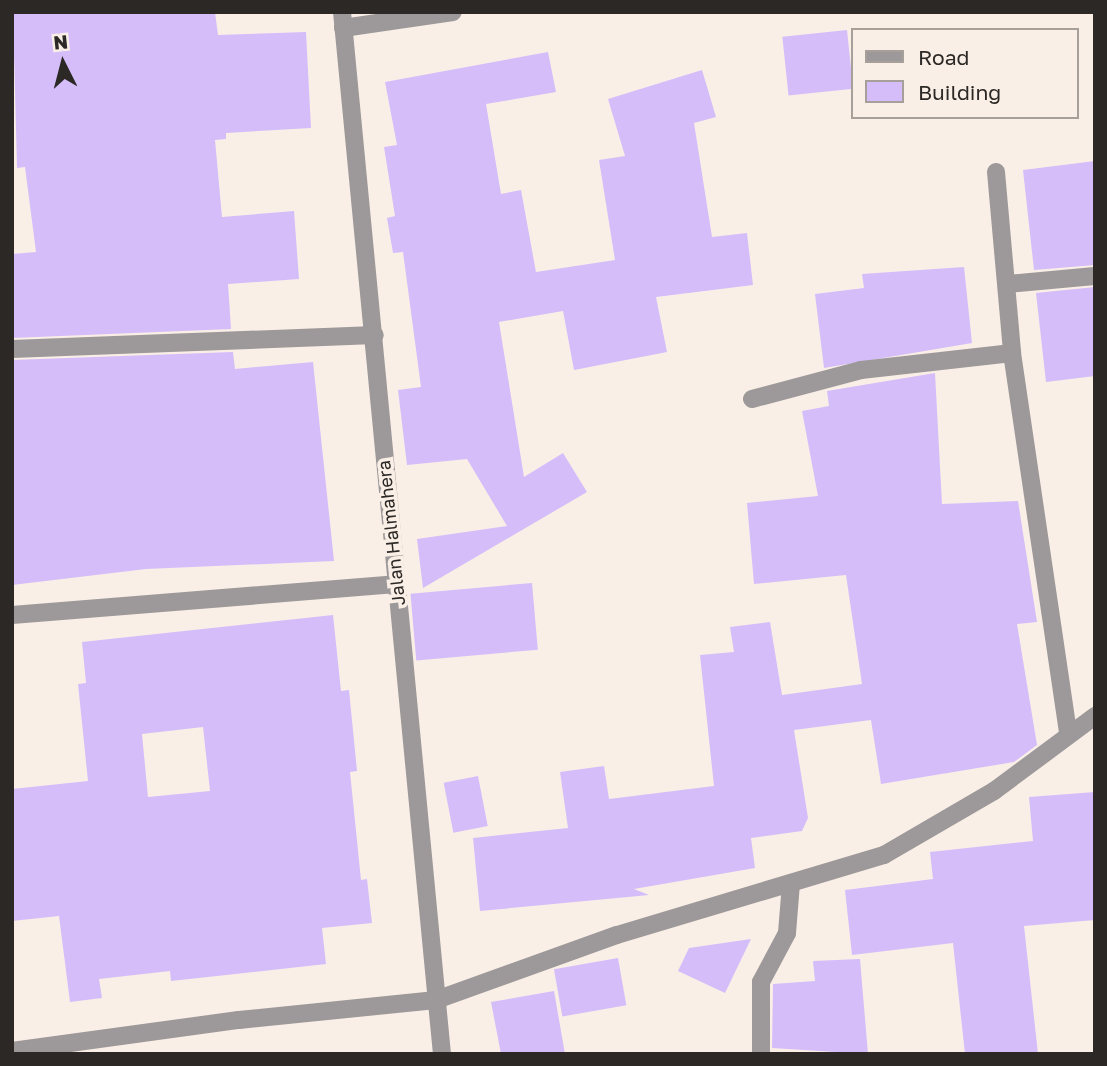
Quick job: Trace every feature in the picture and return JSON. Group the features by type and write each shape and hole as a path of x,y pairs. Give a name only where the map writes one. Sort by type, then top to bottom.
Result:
{"street":[{"path":"343,20 453,12"},
{"name":"Jalan Halmahera","path":"343,20 442,1054"},
{"path":"996,172 1009,284 1012,353 1068,734"},
{"path":"1009,284 1095,276"},
{"path":"12,349 375,335"},
{"path":"752,399 861,370 1012,353"},
{"path":"12,615 396,584"},
{"path":"12,1051 239,1020 436,1000 617,935 884,855 994,791 1095,716"},
{"path":"761,1054 761,982 787,933 791,883"}],"building":[{"path":"13,12 215,12 218,35 306,32 311,128 226,133 226,139 215,140 222,217 294,211 299,279 228,284 231,329 12,338 12,254 36,252 25,167 17,168"},
{"path":"847,30 852,89 789,95 782,37"},
{"path":"548,52 556,92 486,104 501,194 521,190 536,272 615,260 599,160 625,156 608,99 702,70 716,117 694,123 712,237 747,233 753,285 656,297 667,352 574,370 563,311 499,322 524,477 563,453 587,492 423,588 417,539 507,526 467,459 407,465 398,390 421,387 403,252 393,253 387,218 395,216 384,147 397,145 385,82"},
{"path":"1095,161 1095,265 1034,270 1023,170"},
{"path":"964,267 972,343 824,368 815,294 864,288 862,274"},
{"path":"1095,287 1095,376 1046,382 1036,293"},
{"path":"233,352 235,369 313,362 334,561 146,569 12,585 12,360"},
{"path":"935,373 942,504 1018,501 1037,622 1017,624 1037,745 1014,762 881,784 871,720 794,730 808,818 802,831 751,838 755,868 634,889 649,895 480,911 473,838 568,828 560,772 604,766 609,799 714,786 700,655 734,652 730,627 770,622 782,695 862,684 846,575 754,584 747,503 818,496 802,411 829,406 827,391"},
{"path":"532,583 538,650 416,660 410,594"},
{"path":"333,615 341,691 349,690 357,771 350,772 361,880 367,879 372,923 322,928 326,964 171,981 170,971 99,979 102,998 70,1002 59,916 12,921 12,789 88,781 78,684 86,683 82,642","holes":["203,727 210,791 148,797 142,734"]},
{"path":"478,776 488,826 453,833 444,783"},
{"path":"1095,792 1095,920 1024,926 1038,1054 965,1054 953,943 852,955 845,890 933,879 930,852 1033,841 1029,797"},
{"path":"751,939 725,993 678,971 689,948"},
{"path":"618,958 626,1005 562,1017 554,969"},
{"path":"860,959 868,1054 772,1048 773,984 815,981 813,961"},
{"path":"554,991 565,1054 501,1054 491,1002"}]}
